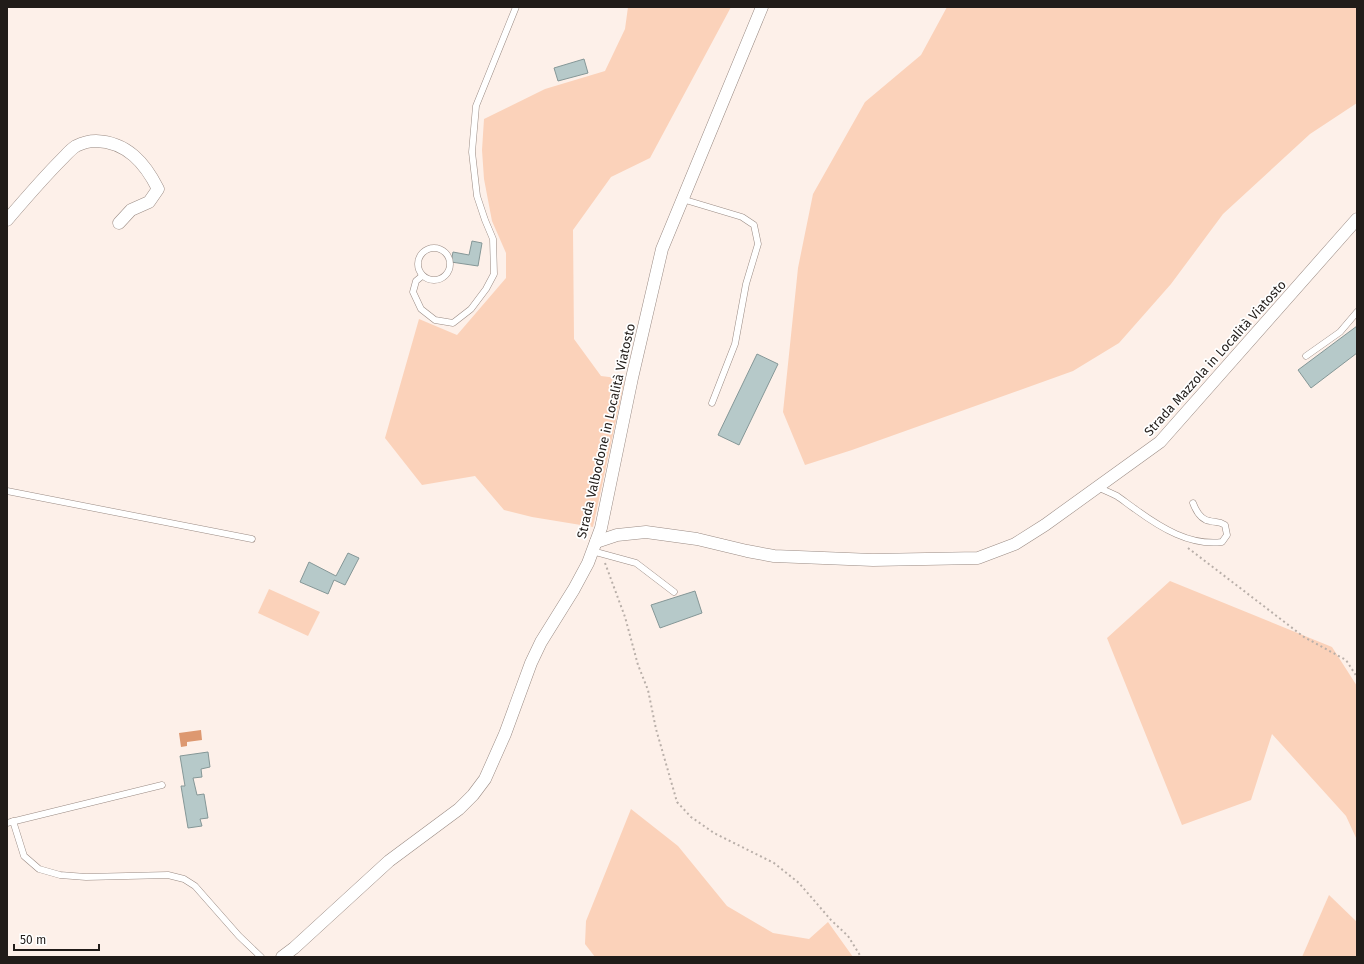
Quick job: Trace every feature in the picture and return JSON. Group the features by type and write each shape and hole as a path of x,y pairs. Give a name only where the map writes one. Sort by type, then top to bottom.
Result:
{"street":[{"name":"Strada Valbodone in Località Viatosto","path":"282,957 294,948 388,861 459,810 485,779 495,758 525,677 541,642 574,589 596,549 632,378 662,249 762,7"},
{"path":"7,220 49,172 75,146 90,141 106,141 124,147 140,161 149,171 158,189 149,202 131,210 119,223"},
{"name":"Strada Mazzola in Località Viatosto","path":"596,549 617,535 646,532 697,539 774,556 873,560 978,558 1015,544 1045,525 1160,442 1357,219"}],"lane":[{"path":"422,276 416,282 413,292 421,309 435,320 453,323 471,309 486,289 494,274 493,239 477,196 472,152 476,106 516,7"},
{"path":"682,200 742,217 754,224 758,244 746,284 735,344 712,403"},
{"path":"429,247 440,248 449,256 451,267 444,277 433,281 422,276 417,266 419,254 429,247"},
{"path":"1306,356 1340,332 1357,312"},
{"path":"1097,487 1118,496 1161,527 1180,536 1212,543 1222,542 1227,535 1225,525 1218,521 1209,521 1203,518 1196,512 1193,503"},
{"path":"7,492 252,539"},
{"path":"596,549 636,563 674,592"},
{"path":"162,785 10,822 24,856 39,869 60,875 86,877 168,876 184,879 195,886 239,936 261,957"}],"path":[{"path":"1185,546 1304,637 1346,660 1357,677"},
{"path":"596,549 607,567 620,604 638,665 648,690 656,729 677,802 691,817 708,829 774,864 799,883 831,920 848,936 861,957"}],"shaded area":[{"path":"628,7 731,7 650,158 611,177 573,230 574,339 601,376 625,379 593,527 532,517 504,510 475,476 422,485 385,438 419,319 457,335 506,278 506,253 492,221 484,179 482,150 484,119 545,89 605,71 625,29"},
{"path":"947,7 1357,7 1357,103 1310,134 1223,214 1171,284 1119,343 1073,371 852,450 805,465 783,412 798,268 813,194 865,102 921,55"},
{"path":"1170,581 1332,647 1357,686 1357,840 1346,816 1272,734 1251,800 1182,825 1107,638"},
{"path":"269,589 320,612 308,636 258,613"},
{"path":"201,730 202,740 187,742 187,746 181,747 179,733"},
{"path":"631,809 678,846 727,906 773,933 809,939 828,922 853,957 595,957 585,944 586,921"},
{"path":"1329,895 1357,922 1357,957 1302,957"}],"building":[{"path":"584,59 588,73 558,81 554,68"},
{"path":"472,241 482,243 478,266 451,262 453,252 469,255"},
{"path":"1357,326 1357,353 1311,388 1298,370"},
{"path":"757,354 778,364 739,445 718,435"},
{"path":"348,553 359,558 345,585 334,580 328,594 300,582 309,562 336,576"},
{"path":"695,591 702,613 660,628 651,605"},
{"path":"208,752 210,767 201,769 202,777 193,778 197,795 204,794 208,818 200,819 202,826 188,828 181,786 185,786 180,756"}]}
